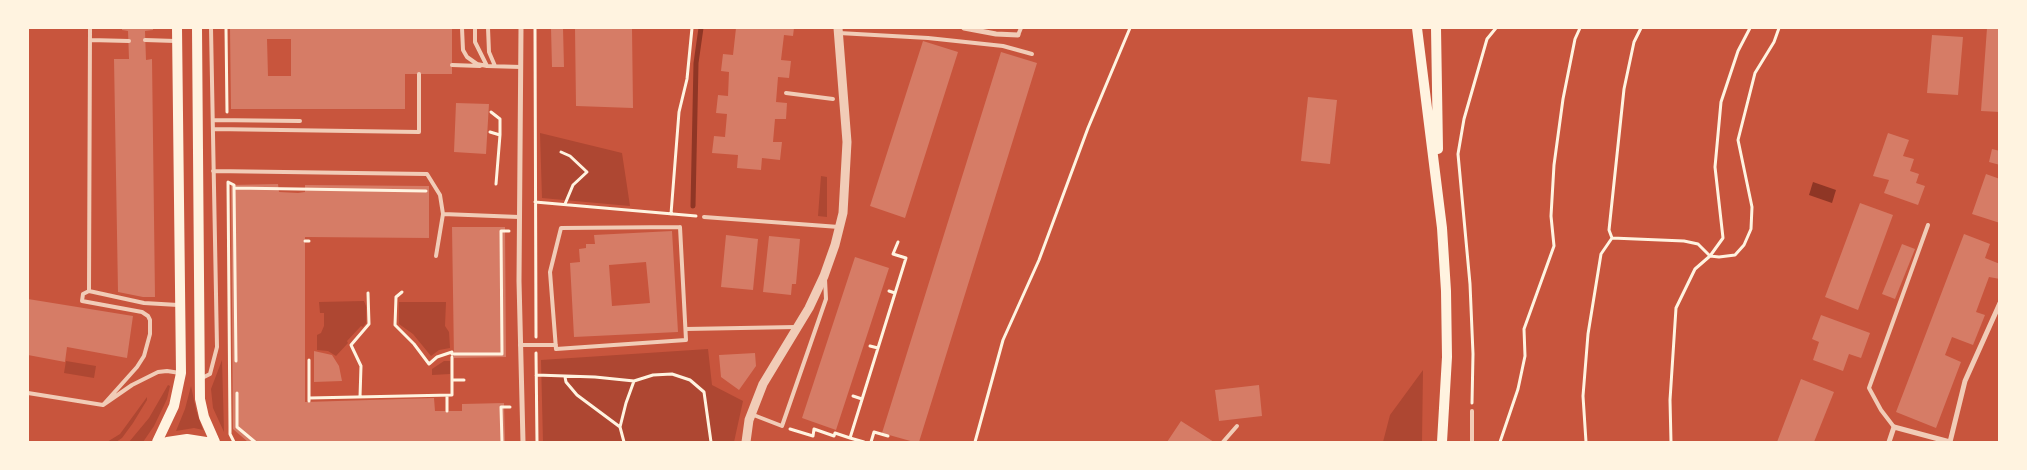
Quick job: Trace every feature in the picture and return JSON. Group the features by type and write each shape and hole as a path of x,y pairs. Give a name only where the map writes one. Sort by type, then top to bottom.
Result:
{"main road":[{"path":"157,442 174,406 181,373 178,28"},
{"path":"197,28 200,399 204,417 215,442"},
{"path":"1417,28 1442,228"},
{"path":"1436,28 1436,118 1446,291 1447,357 1442,442"},
{"path":"167,442 187,439 206,442"}],"street":[{"path":"521,28 519,217 523,442"},
{"path":"964,28 996,34 1018,35"},
{"path":"746,442 751,414 763,384 798,327 825,274 840,227 844,199 847,142 838,30"},
{"path":"1889,442 1894,428 1950,442 1965,381 2000,303"}],"lane":[{"path":"89,291 90,28"},
{"path":"200,379 210,374 217,347 211,28"},
{"path":"462,28 463,50 477,64 487,66"},
{"path":"475,28 476,42 487,66"},
{"path":"488,28 488,52 495,66"},
{"path":"1018,35 1021,28"},
{"path":"838,30 1003,46 1032,54"},
{"path":"90,40 128,40"},
{"path":"145,40 178,40"},
{"path":"452,65 521,67"},
{"path":"213,129 419,132 419,74"},
{"path":"786,93 833,99"},
{"path":"213,120 300,121"},
{"path":"213,171 427,174 440,195 443,214 436,256"},
{"path":"443,214 519,217"},
{"path":"704,217 840,227"},
{"path":"1894,428 1869,388 1928,225"},
{"path":"680,227 686,329 686,340 556,349 550,272 561,228 680,227"},
{"path":"751,414 782,426 826,299 825,274"},
{"path":"103,405 137,367 144,356 150,334 150,320 142,312 82,301 84,294 89,291 144,303 181,305"},
{"path":"686,329 798,327"},
{"path":"520,345 556,345"},
{"path":"28,393 103,405 132,385 158,372 181,373"},
{"path":"1472,411 1472,442"},
{"path":"1223,442 1238,426"}],"path":[{"path":"226,28 227,113"},
{"path":"535,28 537,442"},
{"path":"671,214 680,112 687,79 692,28"},
{"path":"975,442 1002,340 1039,260 1088,128 1130,28"},
{"path":"1472,411 1473,354 1470,284 1458,154 1464,119 1487,39 1496,28"},
{"path":"1500,442 1518,388 1525,356 1524,329 1554,246 1551,216 1554,165 1563,98 1575,39 1580,28"},
{"path":"1612,238 1609,230 1624,89 1634,42 1641,28"},
{"path":"1671,442 1670,400 1676,308 1695,269 1710,256 1723,238 1715,167 1721,102 1738,52 1750,28"},
{"path":"1612,238 1684,241 1698,244 1710,256 1719,257 1735,255 1744,245 1751,229 1752,208 1738,140 1755,73 1774,42 1779,28"},
{"path":"491,112 500,119 496,184"},
{"path":"490,132 500,135"},
{"path":"561,152 570,156 587,172 573,185 565,204"},
{"path":"234,442 230,434 228,182 234,186 429,191"},
{"path":"234,186 236,361"},
{"path":"519,202 565,204 704,217"},
{"path":"402,292 396,297 395,325 414,344 429,364 437,357 452,354 502,354 501,231 507,231"},
{"path":"1586,442 1583,396 1588,334 1601,254 1612,238"},
{"path":"850,438 906,258 894,254 898,242"},
{"path":"889,291 895,293"},
{"path":"360,397 361,366 351,345 369,324 368,293"},
{"path":"870,346 878,348"},
{"path":"309,360 307,378 308,400 360,397 452,396 452,354"},
{"path":"536,376 594,377 634,382 653,375 672,374 690,380 704,392 711,442"},
{"path":"565,377 566,382 577,395 620,426"},
{"path":"452,380 464,380"},
{"path":"624,442 620,426 634,382"},
{"path":"237,393 238,427 255,442"},
{"path":"447,396 447,411"},
{"path":"853,396 862,398"},
{"path":"502,442 501,407 510,407"},
{"path":"782,426 813,436 814,429 834,436 835,433 864,442"},
{"path":"871,442 874,432 888,436"}],"shaded area":[{"path":"540,133 622,153 630,206 542,198"},
{"path":"821,176 827,177 827,217 818,216"},
{"path":"1813,182 1836,190 1832,203 1809,195"},
{"path":"364,301 366,306 366,323 347,341 348,343 336,356 328,351 317,350 317,335 321,333 324,326 324,313 320,313 319,302"},
{"path":"399,302 446,302 445,326 449,332 450,348 439,350 431,356 413,334 399,324"},
{"path":"708,349 712,385 743,401 734,442 543,442 541,360"},
{"path":"222,360 224,432 213,408 211,389"},
{"path":"66,361 96,366 94,378 64,373"},
{"path":"444,361 450,361 450,374 432,375 432,369"},
{"path":"1423,370 1422,442 1383,442 1390,415"},
{"path":"168,385 170,386 167,399 154,426 143,442 129,442 149,418"},
{"path":"191,386 203,430 194,428 176,431 185,409"},
{"path":"147,397 133,423 122,438 116,442 107,442 120,434"}],"building":[{"path":"122,28 153,28 153,30 145,31 146,60 152,59 155,297 143,297 118,292 114,59 129,59 128,31 122,30"},
{"path":"230,28 452,28 452,74 405,74 405,109 231,109","holes":["267,39 291,39 291,76 268,76"]},
{"path":"551,28 563,28 564,67 552,67"},
{"path":"575,28 632,28 633,108 576,106"},
{"path":"736,28 794,28 793,36 784,35 781,60 791,61 789,78 778,77 776,102 787,103 786,119 775,119 773,142 782,142 780,160 762,158 761,170 737,168 738,155 712,153 714,136 725,137 727,114 716,113 718,95 728,96 729,72 721,71 723,54 733,55"},
{"path":"1987,28 2000,28 2000,112 1981,111"},
{"path":"1932,35 1963,37 1958,95 1927,93"},
{"path":"923,41 958,52 905,218 870,206"},
{"path":"1001,52 1037,63 919,442 914,442 882,433"},
{"path":"1308,97 1337,100 1330,164 1301,161"},
{"path":"456,103 489,104 486,154 454,152"},
{"path":"1888,133 1909,140 1903,156 1914,159 1910,171 1919,174 1916,183 1925,186 1918,205 1884,193 1889,180 1873,176"},
{"path":"1992,149 2000,151 2000,165 1989,162"},
{"path":"1986,174 2000,179 2000,223 1972,214"},
{"path":"278,184 279,192 298,193 305,192 305,185 429,186 429,238 305,237 305,402 434,398 435,411 462,411 462,404 504,403 505,442 248,442 233,429 231,185"},
{"path":"1860,203 1893,215 1858,310 1825,297"},
{"path":"452,227 505,227 506,357 454,358"},
{"path":"672,231 678,332 574,337 570,263 580,262 579,249 586,248 586,244 595,244 594,235","holes":["646,262 650,303 612,306 609,265"]},
{"path":"1964,234 1990,244 1985,258 2000,264 2000,279 1989,277 1976,312 1985,315 1973,345 1952,337 1945,355 1961,362 1936,428 1896,412"},
{"path":"726,235 758,239 753,290 721,287"},
{"path":"769,236 800,239 796,284 792,284 791,295 763,292"},
{"path":"1902,244 1915,249 1895,299 1882,294"},
{"path":"855,257 889,268 836,430 802,418"},
{"path":"28,299 133,316 127,358 67,347 65,362 28,355"},
{"path":"1821,315 1870,333 1861,358 1849,354 1843,371 1813,360 1819,342 1812,339"},
{"path":"314,351 332,355 339,366 342,381 314,382"},
{"path":"755,353 756,366 739,390 721,377 719,355"},
{"path":"1801,379 1834,392 1814,442 1777,442"},
{"path":"1259,385 1262,416 1219,421 1215,390"},
{"path":"1181,421 1214,442 1167,442"}],"waterway":[{"path":"693,206 696,63 701,28"}]}
